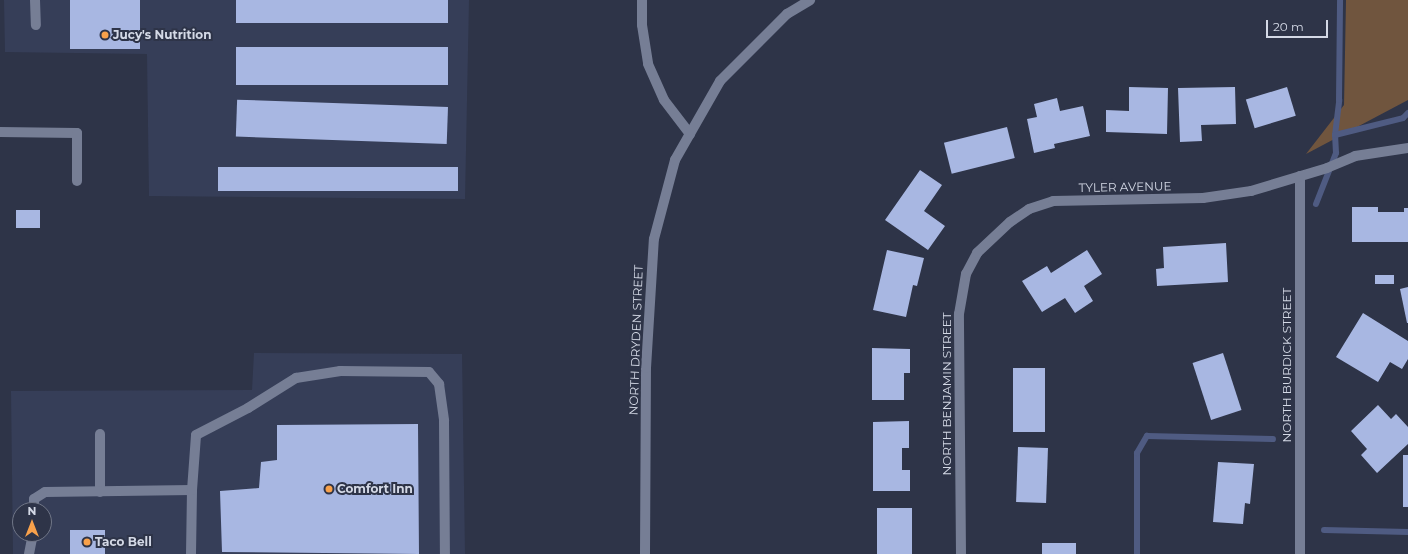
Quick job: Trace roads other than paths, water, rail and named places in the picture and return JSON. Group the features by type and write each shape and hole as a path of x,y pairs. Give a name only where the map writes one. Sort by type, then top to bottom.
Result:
{"street":[{"path":"35,0 36,25"},
{"path":"642,0 642,25 648,64 664,100 690,134"},
{"name":"NORTH DRYDEN STREET","path":"646,554 646,368 654,239 675,160 720,81 787,14 810,0"},
{"path":"0,132 77,132 77,181"},
{"name":"TYLER AVENUE","path":"1006,227 1029,209 1053,201 1203,198 1251,191 1300,176 1355,156 1408,148"},
{"name":"NORTH BURDICK STREET","path":"1300,176 1300,554"},
{"name":"NORTH BENJAMIN STREET","path":"961,554 959,314 966,274 977,253 1006,227"},
{"path":"192,554 192,490 196,435 248,408 296,378 340,371 429,372 439,384 444,421 445,554"},
{"path":"100,434 100,492"},
{"path":"34,502 34,499 45,492 192,490"},
{"path":"29,554 31,542"}],"waterway":[{"path":"1335,135 1339,100 1340,0"},
{"path":"1316,204 1336,153 1335,135 1403,118 1408,113"},
{"path":"1137,554 1137,453 1147,436 1273,439"},
{"path":"1324,530 1408,532"}],"place":[{"name":"Jucy's Nutrition","path":"105,35"},
{"name":"Comfort Inn","path":"329,489"},
{"name":"Taco Bell","path":"87,542"}]}
